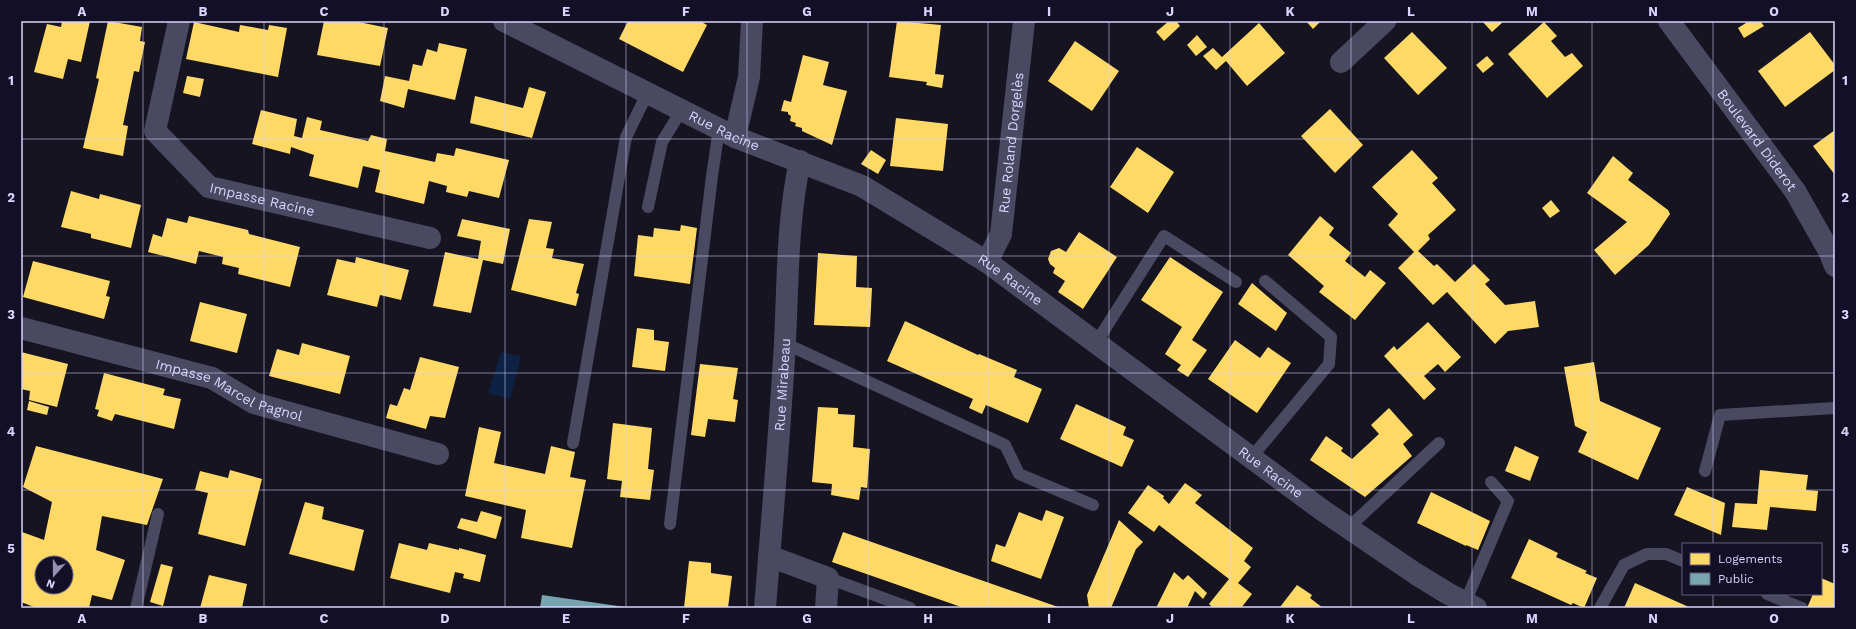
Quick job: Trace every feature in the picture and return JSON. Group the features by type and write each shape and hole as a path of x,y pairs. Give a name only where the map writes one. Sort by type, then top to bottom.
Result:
{"street":[{"name":"Impasse Racine","path":"179,21 155,131 209,187 430,238"},
{"name":"Rue Racine","path":"504,21 727,133 862,186 987,262 1348,528 1416,574 1471,605"},
{"path":"727,133 749,77 752,21"},
{"name":"Rue Roland Dorgelès","path":"987,262 1001,234 1024,21"},
{"path":"1341,62 1385,21"},
{"name":"Boulevard Diderot","path":"1669,21 1795,191 1833,255"},
{"name":"Rue Mirabeau","path":"765,608 784,343 789,237 800,161"},
{"name":"Impasse Marcel Pagnol","path":"21,328 212,378 254,403 438,454"},
{"path":"769,556 828,578 826,608"}],"lane":[{"path":"573,443 626,137 647,94"},
{"path":"648,207 662,142 681,111"},
{"path":"670,524 711,184 727,133"},
{"path":"1096,343 1164,236 1236,282"},
{"path":"1252,458 1329,364 1331,337 1265,281"},
{"path":"784,343 1005,445 1019,474 1093,505"},
{"path":"1705,471 1720,414 1835,408"},
{"path":"1348,528 1439,443"},
{"path":"1471,605 1508,501 1491,482"},
{"path":"136,608 158,514"},
{"path":"1600,608 1624,565 1647,554 1666,554 1682,560"},
{"path":"828,578 910,608"},
{"path":"1770,595 1802,608"}],"water":[{"path":"501,352 521,356 510,399 488,393"}],"building: Logements":[{"path":"62,21 90,21 81,62 68,59 63,79 34,72 47,24 61,27"},
{"path":"108,21 142,27 140,41 145,42 139,72 134,71 123,125 128,126 123,156 83,148 99,79 96,78"},
{"path":"324,21 354,21 388,28 380,66 317,55"},
{"path":"628,21 700,21 707,25 683,72 619,39"},
{"path":"897,21 941,25 935,74 944,75 942,88 926,85 927,82 889,77"},
{"path":"1169,21 1176,21 1180,26 1164,41 1156,32"},
{"path":"1306,21 1321,21 1313,29"},
{"path":"1482,21 1504,21 1492,32"},
{"path":"1749,21 1760,21 1764,26 1744,38 1738,28"},
{"path":"194,22 239,32 240,25 268,30 269,25 287,28 278,77 186,59"},
{"path":"1544,22 1557,36 1551,41 1565,57 1572,53 1583,66 1547,98 1508,54"},
{"path":"1259,23 1285,53 1247,86 1226,61 1216,70 1203,56 1213,48 1222,57"},
{"path":"1412,32 1447,68 1418,95 1384,58"},
{"path":"1810,32 1835,65 1835,70 1785,107 1758,71"},
{"path":"1197,35 1207,47 1196,56 1187,45"},
{"path":"1075,41 1119,71 1092,111 1048,81"},
{"path":"439,43 467,49 455,100 408,89 404,108 380,101 385,76 409,81 413,64 422,66 427,49 437,52"},
{"path":"803,55 829,62 823,85 847,91 832,145 802,131 802,128 795,126 796,123 790,121 791,116 788,112 781,111 784,100 791,102"},
{"path":"1487,56 1494,64 1483,73 1476,65"},
{"path":"187,76 204,79 200,97 183,93"},
{"path":"529,87 546,92 532,138 470,123 475,96 523,108"},
{"path":"1330,109 1363,145 1335,173 1301,136"},
{"path":"261,110 297,119 294,136 302,138 307,117 322,121 320,130 368,141 371,135 387,139 385,151 435,162 437,153 454,156 456,148 509,160 499,198 469,191 467,197 446,192 447,186 429,181 424,204 375,192 380,170 363,166 358,188 309,176 314,155 291,147 290,154 252,144"},
{"path":"896,118 948,124 943,171 890,166"},
{"path":"1835,130 1835,175 1813,146"},
{"path":"1137,147 1174,172 1148,213 1110,187"},
{"path":"871,150 886,160 878,174 861,164"},
{"path":"1412,150 1438,178 1432,183 1456,210 1428,235 1430,239 1418,251 1434,266 1437,264 1455,282 1474,264 1490,280 1485,284 1505,305 1535,301 1539,327 1508,331 1495,344 1447,292 1433,305 1398,268 1414,252 1388,225 1398,214 1372,187"},
{"path":"1613,156 1633,173 1628,180 1668,210 1670,214 1649,245 1615,275 1594,250 1627,222 1587,193"},
{"path":"71,191 99,199 100,194 141,205 131,248 91,238 91,234 61,227"},
{"path":"1551,200 1560,211 1550,218 1542,208"},
{"path":"189,216 248,230 249,234 300,247 290,287 238,274 239,268 222,264 223,257 199,251 196,264 148,252 153,234 162,237 167,218 187,223"},
{"path":"1320,216 1334,228 1329,235 1351,253 1345,261 1365,277 1370,270 1386,283 1355,320 1319,292 1324,286 1288,255"},
{"path":"462,219 510,229 503,264 483,260 471,313 433,306 445,252 478,259 481,241 457,236"},
{"path":"529,219 552,222 546,248 554,249 552,258 584,264 576,293 579,294 576,306 511,290"},
{"path":"681,225 697,228 690,284 634,276 638,235 653,237 654,228 680,231"},
{"path":"1079,232 1117,257 1083,309 1058,292 1065,281 1053,273 1055,268 1050,264 1048,259 1051,251 1059,248 1066,252"},
{"path":"818,253 857,256 856,287 872,288 870,327 814,325"},
{"path":"356,257 409,270 401,300 380,295 377,307 327,295 337,259 355,263"},
{"path":"1170,257 1223,292 1192,340 1207,350 1188,377 1177,370 1181,365 1165,354 1182,327 1141,300"},
{"path":"33,261 110,281 106,296 110,297 104,319 23,297"},
{"path":"1252,283 1287,313 1276,331 1238,304"},
{"path":"200,302 247,314 237,353 190,341"},
{"path":"905,321 978,355 979,354 1017,370 1014,377 1042,389 1028,423 986,405 982,414 969,408 973,399 887,361"},
{"path":"1428,322 1461,357 1445,372 1438,364 1424,376 1436,389 1424,400 1384,356 1394,346 1397,350"},
{"path":"637,328 654,330 654,340 669,342 665,371 632,367"},
{"path":"1235,340 1260,358 1268,347 1291,363 1257,413 1208,379"},
{"path":"302,343 350,356 340,394 269,376 277,349 299,355"},
{"path":"21,352 68,364 57,407 29,400 30,391 21,389"},
{"path":"420,357 459,367 445,418 430,416 426,429 386,418 390,404 397,406 404,388 410,390"},
{"path":"1594,362 1600,401 1661,428 1638,480 1578,452 1587,432 1575,426 1564,367"},
{"path":"700,364 738,368 733,399 738,400 735,422 708,419 705,437 691,435"},
{"path":"104,373 165,389 163,395 181,399 174,429 115,414 112,421 97,416 99,410 95,409"},
{"path":"29,401 49,407 47,415 27,410"},
{"path":"1076,404 1126,427 1123,435 1134,440 1122,467 1060,439"},
{"path":"818,407 838,408 838,414 855,415 853,447 870,449 867,488 861,487 859,500 831,495 832,484 812,482"},
{"path":"1389,408 1413,435 1403,444 1412,456 1365,497 1310,460 1326,436 1343,448 1341,451 1352,459 1379,434 1371,425"},
{"path":"613,423 652,428 648,469 654,470 650,500 620,497 622,481 607,479"},
{"path":"479,427 501,432 494,463 545,474 551,446 575,452 570,477 586,480 572,548 521,538 526,510 465,496"},
{"path":"36,446 163,479 147,525 102,516 96,550 125,560 112,600 92,595 89,608 34,608 21,602 21,535 22,532 44,540 52,502 23,487"},
{"path":"1515,446 1539,457 1530,481 1505,471"},
{"path":"230,470 262,479 245,546 198,534 208,493 195,490 200,471 228,478"},
{"path":"1760,470 1808,475 1806,490 1818,491 1816,511 1770,507 1767,530 1732,527 1735,503 1757,504"},
{"path":"1185,483 1202,495 1195,503 1253,548 1244,561 1251,567 1238,583 1252,594 1241,608 1213,608 1209,604 1229,579 1159,525 1154,532 1128,513 1148,485 1164,496 1163,498 1169,504"},
{"path":"1687,487 1725,503 1721,535 1674,515"},
{"path":"1431,492 1490,521 1478,550 1417,523"},
{"path":"305,502 324,507 322,519 364,530 354,571 289,554"},
{"path":"1046,510 1064,517 1041,579 991,561 996,544 1005,547 1019,512 1042,521"},
{"path":"481,511 502,517 496,539 457,528 461,518 477,522"},
{"path":"1119,520 1143,542 1136,549 1111,608 1089,608 1087,595"},
{"path":"843,532 1061,608 964,608 832,562"},
{"path":"1529,539 1558,553 1556,557 1587,571 1585,573 1597,578 1584,608 1573,603 1571,605 1511,578"},
{"path":"399,543 427,550 429,543 459,550 459,548 486,555 480,582 463,578 464,574 455,572 450,593 390,578"},
{"path":"689,561 711,563 711,573 732,576 728,608 684,608"},
{"path":"161,564 173,567 163,606 150,602"},
{"path":"1174,572 1183,580 1188,575 1207,593 1203,599 1195,591 1187,608 1156,608"},
{"path":"209,575 247,584 242,608 200,608"},
{"path":"1822,578 1835,584 1835,608 1807,608 1813,595 1822,595"},
{"path":"1635,583 1653,591 1691,608 1624,608"},
{"path":"1297,585 1312,595 1310,598 1323,608 1280,607"}],"building: Public":[{"path":"542,595 625,607 625,608 540,608"}]}
